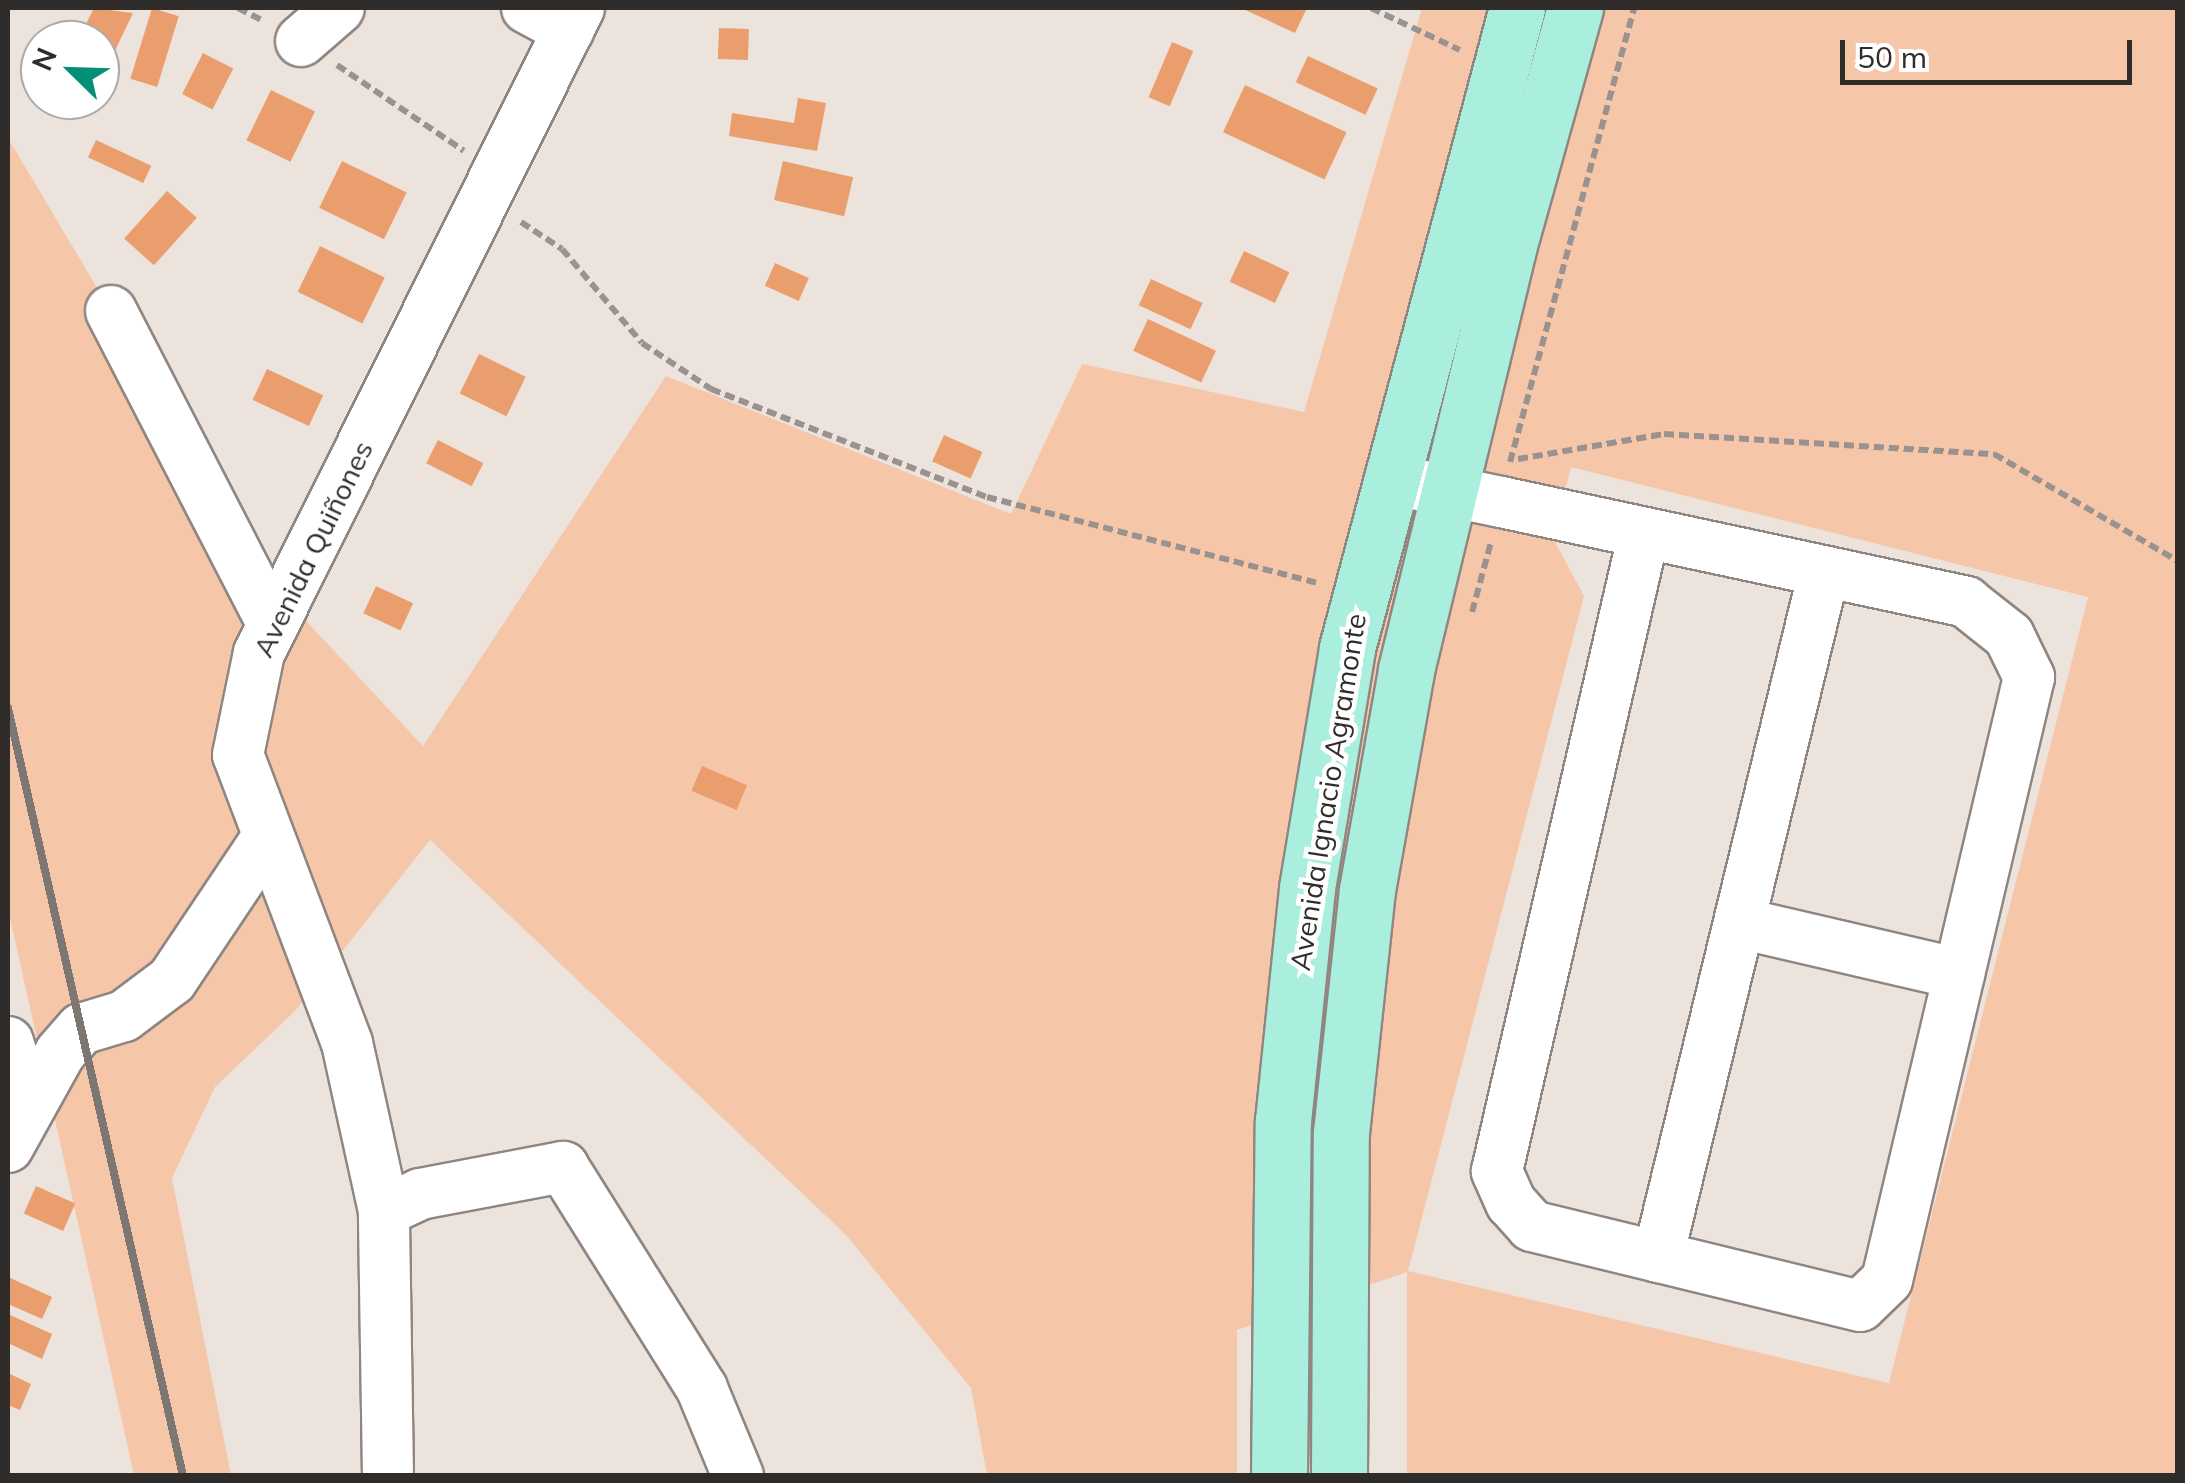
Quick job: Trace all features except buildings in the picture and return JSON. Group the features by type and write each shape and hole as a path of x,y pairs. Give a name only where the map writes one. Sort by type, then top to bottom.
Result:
{"main road":[{"name":"Avenida Ignacio Agramonte","path":"1280,1476 1283,1121 1307,888 1362,592 1517,8"},
{"name":"Avenida Ignacio Agramonte","path":"1339,1476 1341,1133 1367,890 1406,670 1487,485 1575,8"}],"street":[{"path":"301,41 339,8"},
{"name":"Avenida Quiñones","path":"388,1476 384,1211 347,1043 238,756 259,654 490,189 558,15"},
{"path":"111,311 273,625"},
{"path":"1390,479 1487,485 1644,533 1966,602 2009,636 2028,677 1887,1280 1860,1306 1532,1226 1511,1204 1497,1171 1644,533"},
{"path":"1658,1257 1824,572"},
{"path":"18,1127 81,1029 124,1016 172,980 267,838"},
{"path":"1740,923 1960,974"},
{"path":"8,1042 18,1127"},
{"path":"384,1211 420,1194 563,1167 702,1389 738,1476"}],"path":[{"path":"238,8 301,41 490,189 562,249 642,343 712,389 987,497 1218,562 1362,592"},
{"path":"1371,8 1500,70"},
{"path":"1468,628 1487,485 1634,8"},
{"path":"1487,485 1664,434 1994,454 2178,561"}],"shaded area":[{"path":"1422,8 2177,8 2177,1475 1407,1475 1407,1272 1237,1330 1237,1475 987,1475 971,1388 846,1235 430,840 296,1010 215,1087 172,1178 231,1475 134,1475 8,909 8,138 227,506 309,624 423,746 666,376 1011,514 1082,364 1304,412","holes":["1571,467 2088,597 1889,1383 1408,1271 1584,596 1553,538"]}],"railway":[{"path":"8,708 183,1476"}]}
